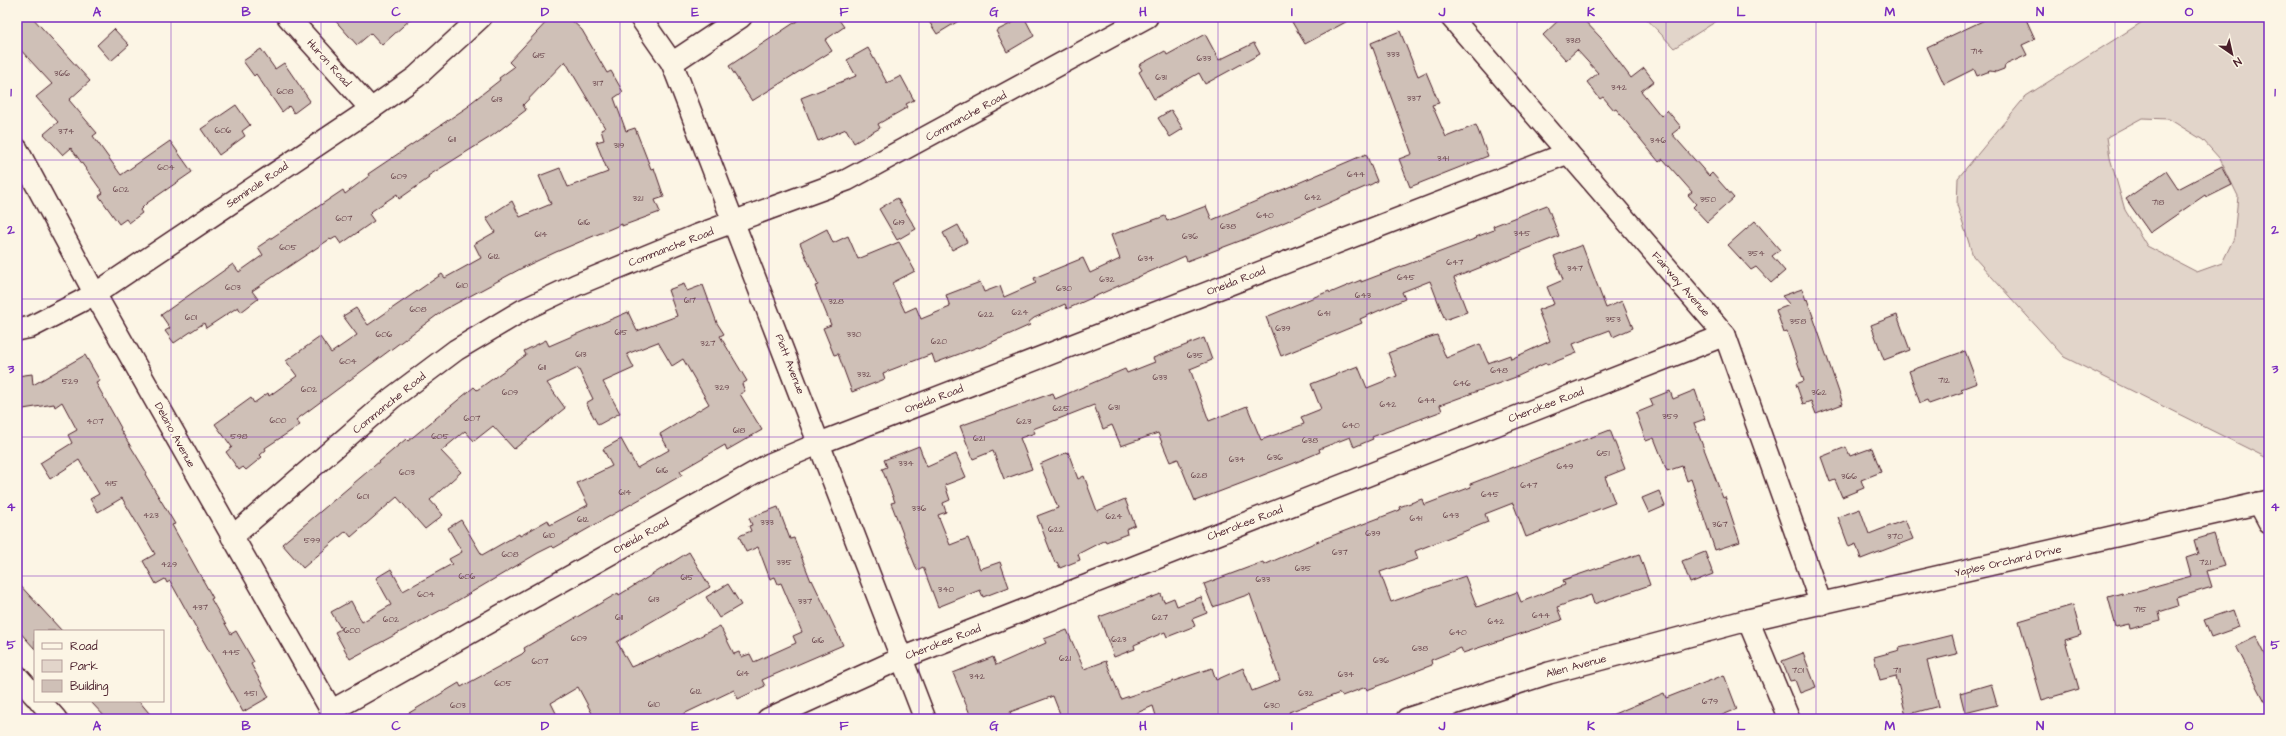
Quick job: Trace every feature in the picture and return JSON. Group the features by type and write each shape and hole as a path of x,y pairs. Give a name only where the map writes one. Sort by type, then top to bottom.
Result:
{"street":[{"name":"Huron Road","path":"288,17 371,109"},
{"name":"Seminole Road","path":"17,330 31,327 95,294 371,109 416,77 481,17"},
{"name":"Piatt Avenue","path":"640,17 672,63 820,443 925,719"},
{"path":"672,63 741,17"},
{"name":"Commanche Road","path":"232,537 392,398 456,350 524,310 576,285 847,180 1147,17"},
{"name":"Fairway Avenue","path":"1451,17 1725,336 1821,604"},
{"name":"Delano Avenue","path":"17,149 95,294 333,715"},
{"name":"Oneida Road","path":"333,715 770,464 820,443 1568,153"},
{"name":"Cherokee Road","path":"768,719 902,658 1725,336"},
{"path":"2264,502 2269,522"},
{"name":"Yaples Orchard Drive","path":"1748,620 2264,502"},
{"path":"1748,620 1789,719"},
{"name":"Allen Avenue","path":"1407,719 1549,673 1748,620"},
{"path":"17,676 34,695"},
{"path":"41,702 56,719"}],"green space":[{"path":"1645,17 1723,17 1674,48"},
{"path":"2150,17 2269,17 2269,457 2265,457 2064,357 1973,256 1957,205 1958,178 2026,96","holes":["2142,118 2169,119 2203,140 2220,159 2238,196 2234,238 2222,263 2197,272 2147,246 2125,210 2110,158 2107,137"]}],"building":[{"path":"17,17 32,17 90,81 69,100 97,133 93,136 121,175 170,141 192,172 147,203 140,210 142,213 129,223 126,219 119,224 99,196 103,193 71,148 63,155 44,134 58,122 36,97 52,84 17,46"},
{"path":"332,17 413,17 382,45 371,33 357,45"},
{"path":"551,17 568,17 582,30 607,73 611,71 623,92 614,98 626,131 635,128 651,169 654,168 664,197 655,200 660,212 622,226 622,224 556,252 522,268 444,310 296,420 300,425 265,448 266,450 260,455 262,457 246,470 243,467 239,470 226,452 232,447 215,424 251,398 254,403 268,393 269,396 297,376 286,361 320,337 331,353 357,335 343,316 356,308 368,325 442,274 445,278 481,258 474,244 495,232 486,218 512,201 520,217 551,204 539,176 560,168 568,187 608,172 596,142 604,140 601,130 605,128 565,61 523,105 526,110 492,136 428,176 429,178 399,199 397,194 372,211 369,214 374,221 341,244 336,237 331,240 330,239 252,291 258,299 241,312 238,307 206,328 204,323 174,343 165,331 170,328 161,315 233,264 239,272 263,255 258,247 343,190 345,194 369,176 368,174 469,106 468,105 500,80 499,78 514,67 509,62"},
{"path":"803,17 837,17 844,27 825,40 832,51 752,101 729,66"},
{"path":"926,17 965,17 937,34"},
{"path":"1024,17 1034,36 1007,52 996,31"},
{"path":"1289,17 1355,17 1305,44"},
{"path":"1562,17 1581,17 1601,38 1631,78 1644,68 1654,81 1641,91 1661,116 1667,110 1681,127 1672,134 1709,176 1712,173 1734,198 1707,222 1693,207 1696,204 1688,195 1692,192 1663,159 1659,162 1616,109 1614,110 1603,97 1600,99 1587,82 1598,73 1577,50 1566,60 1543,35"},
{"path":"1991,17 2025,17 2035,39 2022,45 2027,55 2005,65 2004,69 1996,72 1990,71 1977,76 1974,69 1944,84 1927,47"},
{"path":"114,29 129,45 111,61 97,45"},
{"path":"1400,31 1418,76 1426,72 1439,103 1432,105 1446,137 1476,125 1488,156 1410,187 1399,159 1412,154 1371,43"},
{"path":"1205,34 1219,60 1254,43 1260,54 1205,84 1199,73 1154,99 1139,72 1142,70 1139,65 1165,51 1167,55"},
{"path":"868,48 887,83 901,76 914,100 906,104 908,107 878,124 880,128 854,143 846,129 818,141 801,98 856,76 847,60"},
{"path":"261,49 275,69 284,63 310,101 294,113 289,106 282,112 256,74 254,76 243,61"},
{"path":"236,105 250,125 242,131 245,136 219,155 201,129"},
{"path":"1171,110 1183,129 1170,137 1158,118"},
{"path":"1366,154 1377,181 1372,184 1253,236 1187,261 1185,256 1067,309 1065,304 1034,318 1029,322 1030,325 979,348 978,347 935,363 932,354 883,373 885,379 852,392 838,354 834,355 823,328 831,325 815,286 818,285 800,243 827,229 833,243 848,236 858,259 899,242 915,271 892,283 905,312 916,307 921,319 950,307 946,295 980,282 984,292 1000,286 1004,297 1036,283 1034,278 1083,258 1090,273 1120,259 1111,235 1165,216 1167,221 1206,206 1212,220"},
{"path":"2222,166 2232,185 2206,198 2205,195 2150,233 2126,199 2166,171 2178,189"},
{"path":"897,198 916,229 897,240 879,209"},
{"path":"1547,205 1559,236 1454,278 1467,312 1445,320 1430,281 1402,292 1405,299 1360,319 1362,323 1281,356 1266,317 1329,291 1330,293 1361,280 1361,282 1477,238 1476,237 1494,230 1493,226"},
{"path":"1755,221 1780,250 1772,256 1785,271 1771,283 1756,267 1751,270 1728,245"},
{"path":"958,225 967,242 952,250 943,233"},
{"path":"1582,245 1606,308 1622,301 1633,328 1613,337 1610,330 1573,344 1577,353 1547,365 1546,363 1516,377 1440,405 1442,411 1372,437 1373,439 1354,447 1350,437 1319,449 1320,452 1292,464 1195,501 1178,459 1170,462 1158,433 1121,446 1112,425 1103,429 1094,405 1033,429 1035,433 1020,438 1032,469 1004,479 993,451 973,459 960,426 1053,393 1055,399 1125,369 1127,373 1155,362 1153,358 1204,338 1212,360 1190,369 1209,421 1247,406 1261,440 1304,424 1301,417 1321,409 1311,384 1358,366 1367,388 1397,376 1388,353 1421,340 1437,335 1446,358 1480,344 1488,363 1510,355 1511,359 1550,341 1538,310 1554,304 1547,287 1563,280 1554,256"},
{"path":"684,284 687,291 703,285 717,323 724,334 720,336 747,381 742,384 745,391 740,394 762,430 727,450 725,445 680,471 682,475 656,490 554,548 552,546 538,553 445,608 350,659 335,632 341,629 331,612 351,601 362,622 391,605 376,578 391,569 403,591 452,564 449,559 462,552 448,528 461,520 482,555 519,534 520,536 548,520 550,525 588,505 577,483 612,466 603,449 621,439 637,468 669,450 660,434 709,404 683,359 672,366 658,342 627,354 634,368 603,382 620,413 598,425 586,403 593,399 578,368 547,383 565,408 514,449 493,426 474,441 465,431 441,451 461,472 430,500 443,515 425,529 397,497 351,537 346,531 303,568 282,544 406,439 408,441 474,387 477,390 526,355 524,351 546,340 549,346 628,312 637,331 677,316 668,290"},
{"path":"1802,289 1806,300 1807,299 1843,404 1816,414 1811,401 1803,404 1796,384 1804,381 1787,332 1784,333 1776,310 1790,305 1782,296"},
{"path":"1897,315 1910,350 1884,360 1871,325"},
{"path":"1965,351 1977,383 1961,389 1963,392 1929,404 1927,400 1920,403 1909,371"},
{"path":"85,355 100,381 96,383 121,428 120,429 147,473 145,474 175,524 172,525 213,598 211,599 231,634 236,631 254,662 251,664 269,697 243,712 170,581 167,583 165,579 156,584 143,561 155,554 122,498 98,512 90,499 99,494 79,460 50,479 40,463 72,443 68,435 77,430 62,402 55,407 54,404 17,410 17,376 32,374 33,385"},
{"path":"1695,390 1705,419 1694,423 1723,498 1725,497 1740,542 1715,550 1691,479 1687,481 1682,466 1667,471 1654,438 1646,441 1636,413 1653,406 1650,399 1670,391 1673,399"},
{"path":"1610,430 1625,469 1605,477 1615,503 1526,537 1513,503 1485,514 1488,522 1415,551 1418,559 1380,572 1391,602 1465,576 1477,607 1517,592 1521,602 1565,585 1563,580 1639,554 1650,585 1594,604 1591,595 1557,607 1562,620 1463,653 1461,648 1431,660 1432,665 1367,690 1366,687 1342,696 1340,693 1289,712 1292,719 1157,719 1153,706 1123,719 1062,719 1053,696 1010,712 1013,719 972,719 953,673 993,657 996,665 1046,643 1044,639 1067,630 1084,669 1106,661 1121,699 1212,668 1216,680 1243,668 1252,691 1280,680 1250,594 1213,607 1204,584 1263,562 1264,565 1321,540 1400,510 1399,507 1422,499 1424,505 1471,487 1470,484"},
{"path":"919,446 927,467 956,454 966,477 945,485 950,500 943,503 946,512 938,515 950,545 968,538 980,569 1000,562 1009,587 983,597 980,590 938,607 923,567 917,570 891,503 895,502 882,469 887,467 884,460"},
{"path":"1846,447 1850,456 1872,448 1881,472 1861,480 1864,488 1842,497 1835,480 1830,482 1821,457"},
{"path":"1068,452 1078,479 1084,476 1097,511 1125,499 1135,525 1126,529 1127,534 1106,542 1105,540 1078,554 1080,560 1060,568 1057,562 1055,563 1037,516 1058,508 1040,464"},
{"path":"1659,491 1665,506 1649,513 1642,498"},
{"path":"778,507 790,539 794,538 811,581 812,580 843,645 762,680 765,686 738,699 734,690 673,719 595,719 578,687 551,703 559,719 399,719 459,683 461,687 522,654 525,651 524,648 618,593 619,595 689,552 710,587 617,642 631,667 659,655 659,657 720,626 734,654 739,652 741,657 750,654 754,662 796,643 793,636 802,632 781,583 778,584 775,577 770,579 758,547 746,552 739,536 751,531 749,526 752,525 749,518"},
{"path":"1860,509 1869,534 1905,520 1913,539 1861,559 1856,544 1849,547 1838,517"},
{"path":"2214,534 2224,566 2207,571 2212,587 2176,598 2178,606 2159,612 2161,621 2130,629 2129,624 2116,627 2108,597 2122,593 2123,595 2191,576 2186,558 2198,554 2194,540"},
{"path":"1705,552 1713,574 1690,583 1682,561"},
{"path":"17,582 61,630 34,630 34,648 17,629"},
{"path":"728,584 741,605 719,618 706,597"},
{"path":"1161,594 1164,602 1174,598 1177,606 1201,597 1207,613 1192,619 1195,626 1167,637 1165,632 1134,645 1135,649 1114,657 1099,617"},
{"path":"2073,605 2081,635 2065,640 2079,689 2042,700 2019,621"},
{"path":"2233,610 2239,627 2211,637 2204,620"},
{"path":"1952,635 1957,654 1927,661 1939,706 1906,715 1896,676 1880,680 1874,657 1900,650 1899,648"},
{"path":"2256,636 2269,662 2269,709 2236,646"},
{"path":"1803,653 1816,687 1800,693 1795,680 1790,681 1782,661"},
{"path":"1724,675 1737,709 1713,719 1602,719 1664,693 1666,698"},
{"path":"1991,684 1997,705 1965,713 1960,693"},
{"path":"91,702 140,702 154,719 107,719"}]}
